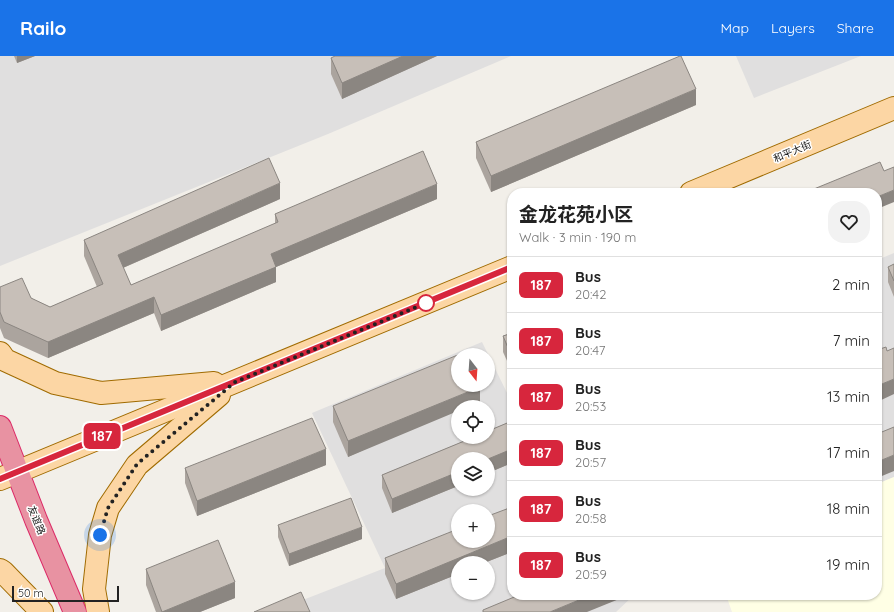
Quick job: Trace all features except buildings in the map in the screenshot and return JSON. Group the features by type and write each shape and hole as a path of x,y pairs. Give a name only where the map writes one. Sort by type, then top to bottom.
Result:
{"highway":[{"name":"友谊路","path":"0,427 8,475 75,612"}],"main road":[{"name":"和平大街","path":"703,188 894,108"},
{"path":"8,475 507,269"},
{"path":"0,353 5,360 55,383 101,393 235,382"},
{"path":"98,612 94,589 100,535 108,508 137,464 235,382"},
{"path":"0,570 42,612"}],"shaded area":[{"path":"0,56 511,56 328,134 0,266"},
{"path":"736,56 861,56 754,98"},
{"path":"894,253 894,477 882,482 882,258"},
{"path":"482,342 485,348 468,348"},
{"path":"451,355 451,392 495,392 495,368 507,393 507,600 629,600 616,612 272,612 385,568 312,413"},
{"path":"894,477 894,612 732,612 728,600 882,600 882,482"}],"bus line":[{"name":"187","path":"0,479 507,269"}],"route":[{"path":"100,535 108,508 137,464 235,382 426,303"}]}
